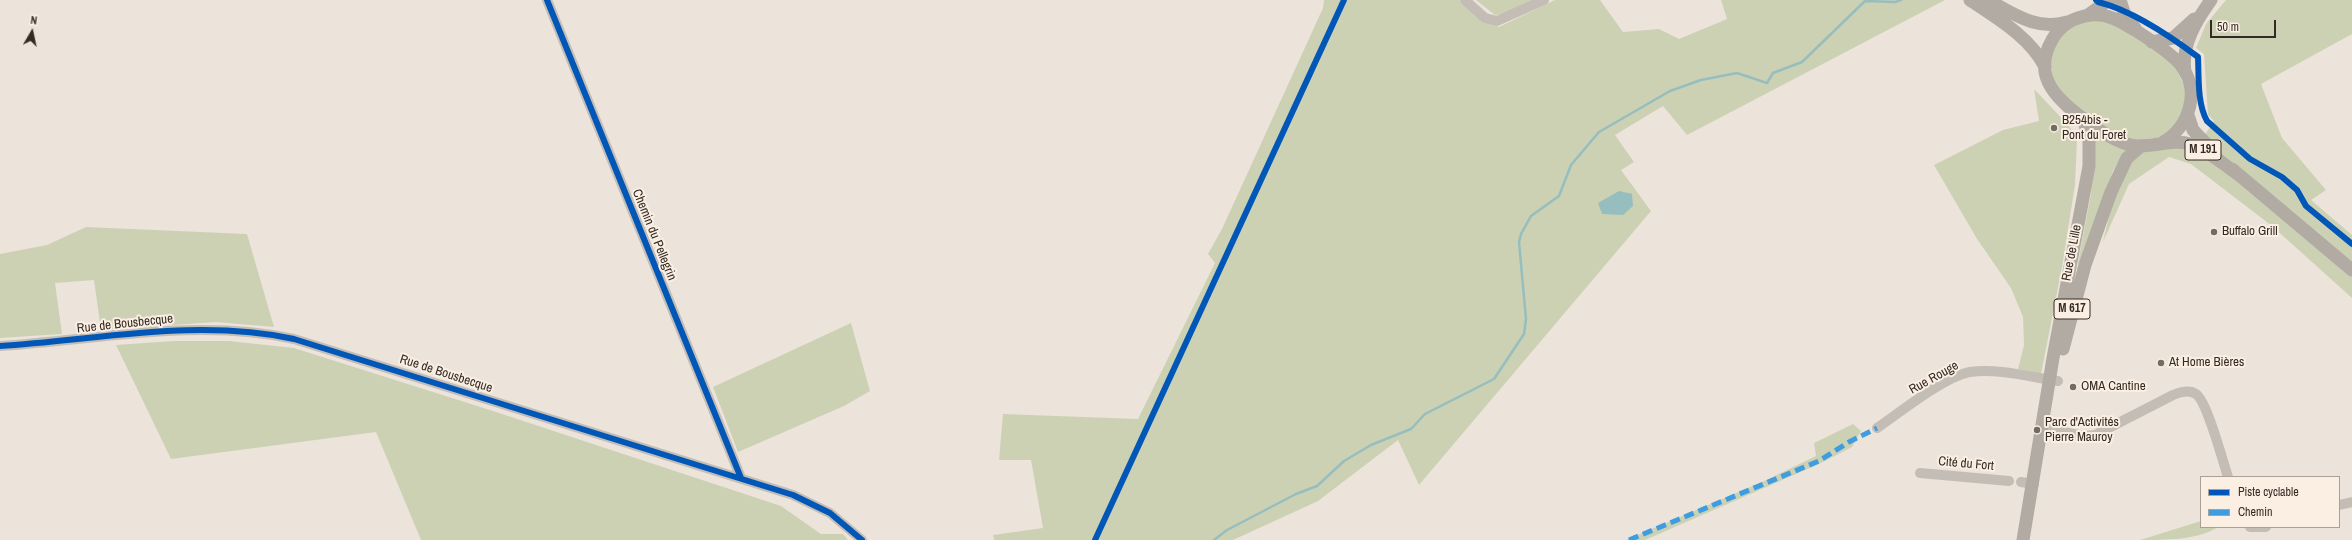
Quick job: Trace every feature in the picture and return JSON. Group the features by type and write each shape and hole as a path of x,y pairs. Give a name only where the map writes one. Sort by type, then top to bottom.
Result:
{"main road":[{"path":"1970,0 2025,41 2035,50 2045,67"},
{"path":"1988,0 2035,24 2053,26 2087,16 2102,15 2111,17 2152,42 2176,61 2185,72"},
{"path":"2087,16 2109,0"},
{"path":"2120,0 2127,19 2141,34"},
{"path":"2068,22 2058,31 2051,41 2046,55 2045,67 2047,79 2055,95 2083,118 2119,141 2141,146 2162,142 2177,132 2188,115 2191,95 2185,72 2184,56 2186,44 2210,2"},
{"path":"2152,42 2173,38 2210,2"},
{"name":"M 191","path":"2188,115 2191,126 2197,134 2239,175 2352,270"},
{"name":"Rue de Lille","path":"2024,540 2034,484 2044,458 2046,429 2089,166 2089,138 2083,118"},
{"name":"M 191","path":"2162,142 2178,142 2197,146 2239,175"},
{"name":"Rue de Lille","path":"2054,380 2072,310 2094,236 2123,163 2130,154 2141,146"}],"street":[{"name":"Chemin du Pellegrin","path":"547,0 741,478"},
{"path":"1465,0 1485,18 1497,21 1544,0"},
{"name":"Rue de Bousbecque","path":"0,346 192,329 245,331 278,336 328,348 741,478 816,505 842,522 862,540"},
{"name":"Rue Rouge","path":"1876,428 1945,384 1965,374 1982,371 2054,380"},
{"path":"2046,429 2084,436 2095,435 2173,395 2183,391 2194,393 2204,403 2228,476"},
{"name":"Cité du Fort","path":"1920,473 2009,481"},
{"path":"2020,482 2034,484"},
{"path":"2340,505 2352,502"}],"green space":[{"path":"1324,0 1459,0 1486,22 1499,27 1555,0 1600,0 1623,32 1659,29 1679,39 1727,19 1721,0 1945,0 1687,135 1663,106 1615,135 1634,162 1621,170 1651,211 1419,485 1398,440 1318,501 1233,540 994,540 993,535 1043,528 1031,460 999,460 1003,414 1138,419 1215,263 1208,254 1222,229 1323,8"},
{"path":"1476,0 1537,0 1509,13 1495,15"},
{"path":"2226,0 2352,0 2352,34 2261,84 2282,138 2326,190 2311,200 2352,235 2352,298 2272,226 2191,164 2169,157 2129,184 2103,242 2119,183 2129,162 2134,156 2147,150 2164,148 2194,151 2214,121 2208,115 2204,54 2196,48 2206,24"},
{"path":"2090,20 2112,23 2148,45 2168,60 2178,72 2184,86 2186,103 2175,125 2164,135 2157,138 2132,140 2112,132 2072,104 2053,81 2050,60 2057,40 2071,26"},
{"path":"2034,89 2069,126 2077,139 2075,185 2062,267 2041,374 2018,369 2024,345 2023,317 2011,288 1977,239 1934,165 2003,130 2039,121"},
{"path":"2095,134 2126,150 2113,171 2080,264 2078,263 2091,193"},
{"path":"86,227 247,234 274,327 216,322 101,330 94,280 55,283 62,334 0,338 0,254 47,245"},
{"path":"851,323 870,391 844,406 738,452 713,387"},
{"path":"173,341 229,341 294,348 493,411 781,506 821,534 843,534 848,540 421,540 376,432 171,459 116,345"},
{"path":"1853,424 1861,431 1852,447 1819,464 1645,540 1626,540 1760,483 1816,456 1814,443"},
{"path":"2200,521 2200,528 2216,528 2201,535 2192,537 2140,540"}],"water":[{"path":"1619,191 1632,194 1633,206 1623,215 1602,214 1598,203"}],"waterway":[{"path":"1214,540 1227,530 1296,494 1317,486 1344,461 1371,445 1411,429 1425,414 1494,379 1524,334 1526,319 1519,242 1521,234 1531,216 1559,196 1571,165 1599,132 1670,91 1701,80 1737,73 1767,83 1773,73 1802,62 1865,1 1895,2 1901,0"}],"marked path":[{"path":"1629,540 1819,461 1849,442 1877,428"}],"cycle path":[{"path":"547,0 741,478"},
{"path":"1095,540 1344,0"},
{"path":"2096,0 2137,17 2198,57 2200,98 2207,121 2250,159 2282,177 2297,190 2306,206 2352,244"},
{"path":"0,346 147,332 184,330 220,330 257,333 294,339 793,495 830,513 862,540"}],"place":[{"name":"B254bis - Pont du Foret","path":"2054,128"},
{"name":"Buffalo Grill","path":"2214,232"},
{"name":"At Home Bières","path":"2161,363"},
{"name":"OMA Cantine","path":"2073,387"},
{"name":"Parc d'Activités Pierre Mauroy","path":"2037,430"}]}
